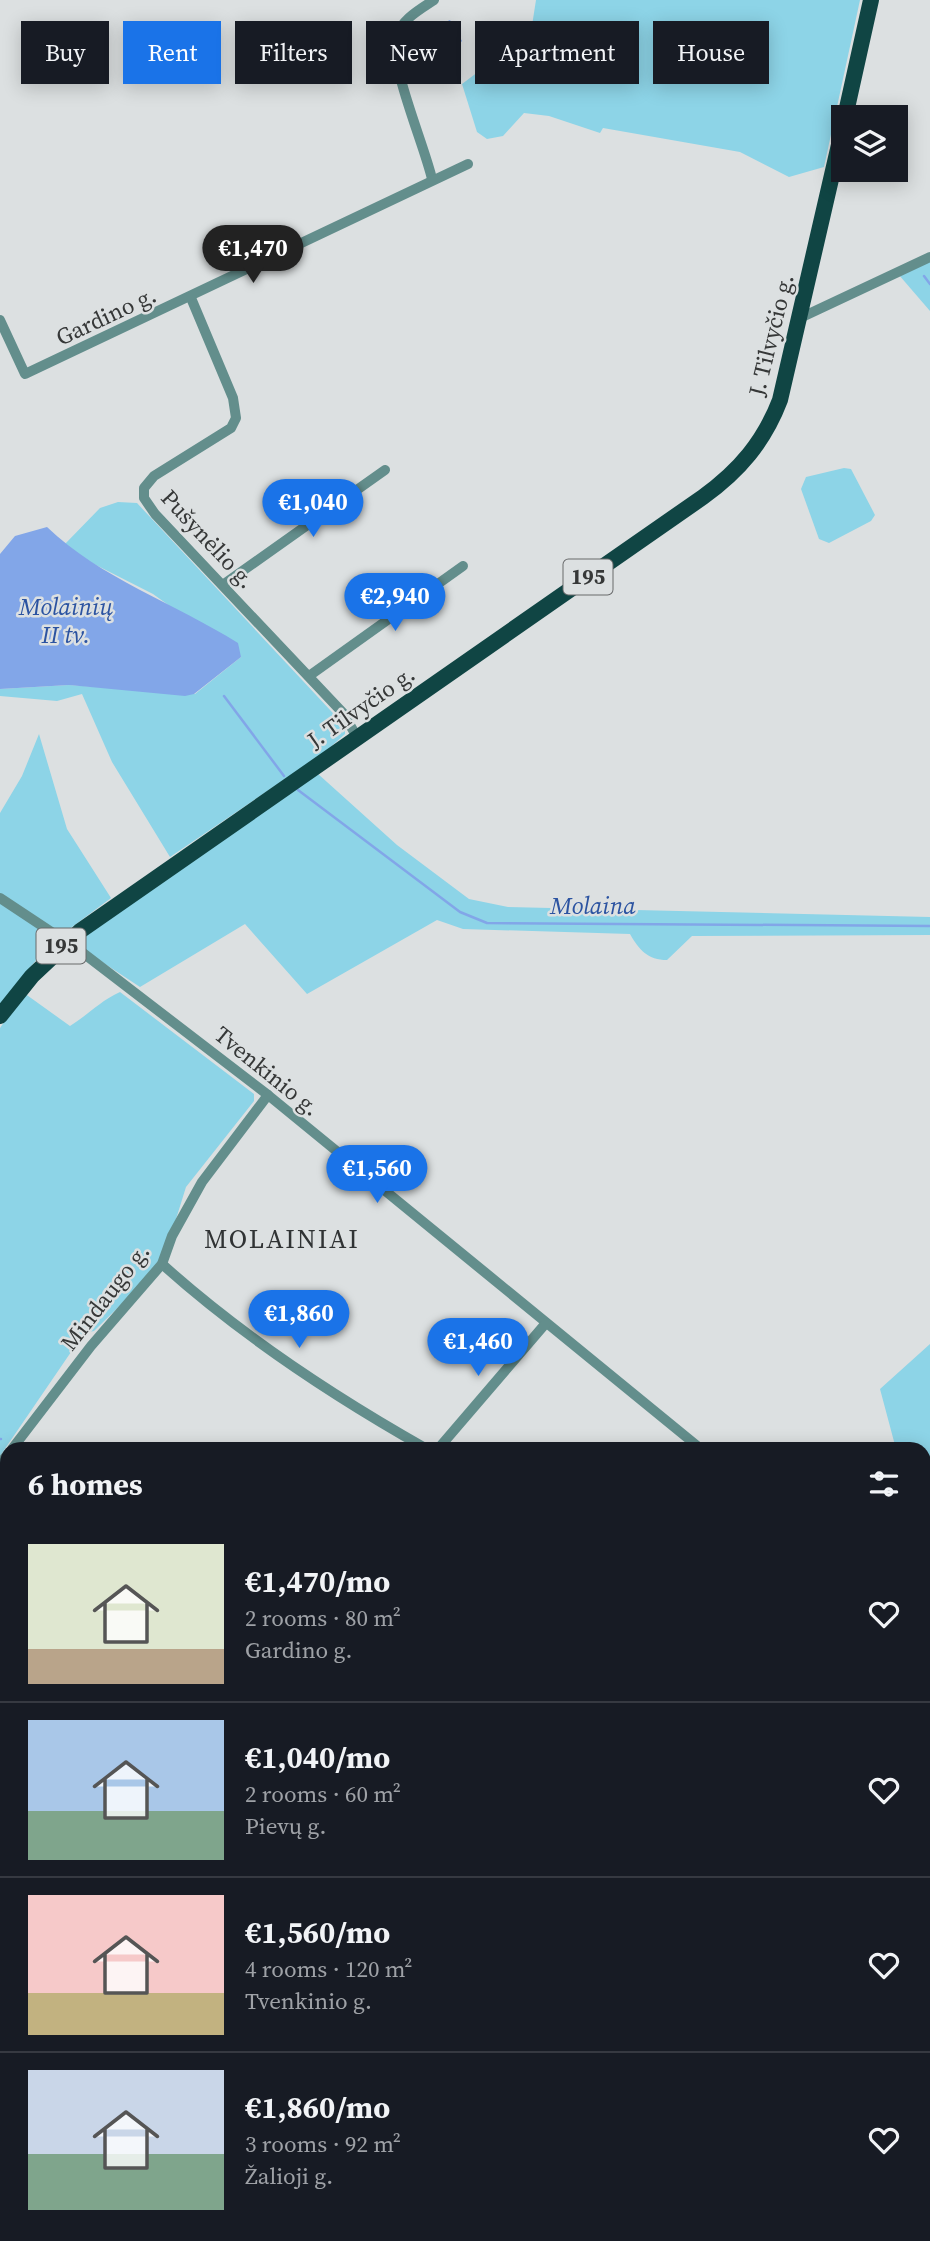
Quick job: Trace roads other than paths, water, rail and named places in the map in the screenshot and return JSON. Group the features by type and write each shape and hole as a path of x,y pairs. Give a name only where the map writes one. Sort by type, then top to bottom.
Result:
{"main road":[{"path":"848,105 870,0"},
{"name":"J. Tilvyčio g.","path":"0,1016 32,976 65,943 726,481 749,457 774,416 800,318 831,181"}],"street":[{"path":"432,179 395,49 402,26 434,0"},
{"name":"Gardino g.","path":"0,320 25,374 191,298 432,179 468,164"},
{"path":"800,318 930,257"},
{"name":"Pušynėlio g.","path":"191,298 233,398 236,418 231,428 146,482 143,492 155,514 343,713 357,737"},
{"path":"224,584 385,470"},
{"path":"309,676 463,566"},
{"name":"Tvenkinio g.","path":"0,898 83,953 268,1095 692,1442"},
{"name":"Mindaugo g.","path":"17,1442 91,1346 162,1264 172,1236 202,1182 268,1095"},
{"path":"162,1264 194,1293 341,1400 414,1442"},
{"path":"444,1442 546,1323"}],"water":[{"name":"Molainių II tv.","path":"47,527 68,545 114,576 238,643 241,657 194,694 185,696 69,685 0,689 0,554 15,536"}],"waterway":[{"path":"924,276 930,284"},
{"name":"Molaina","path":"224,696 284,776"},
{"name":"Molaina","path":"298,790 460,912 487,923 930,926"}],"district":[{"name":"MOLAINIAI","path":"282,1239"}]}
